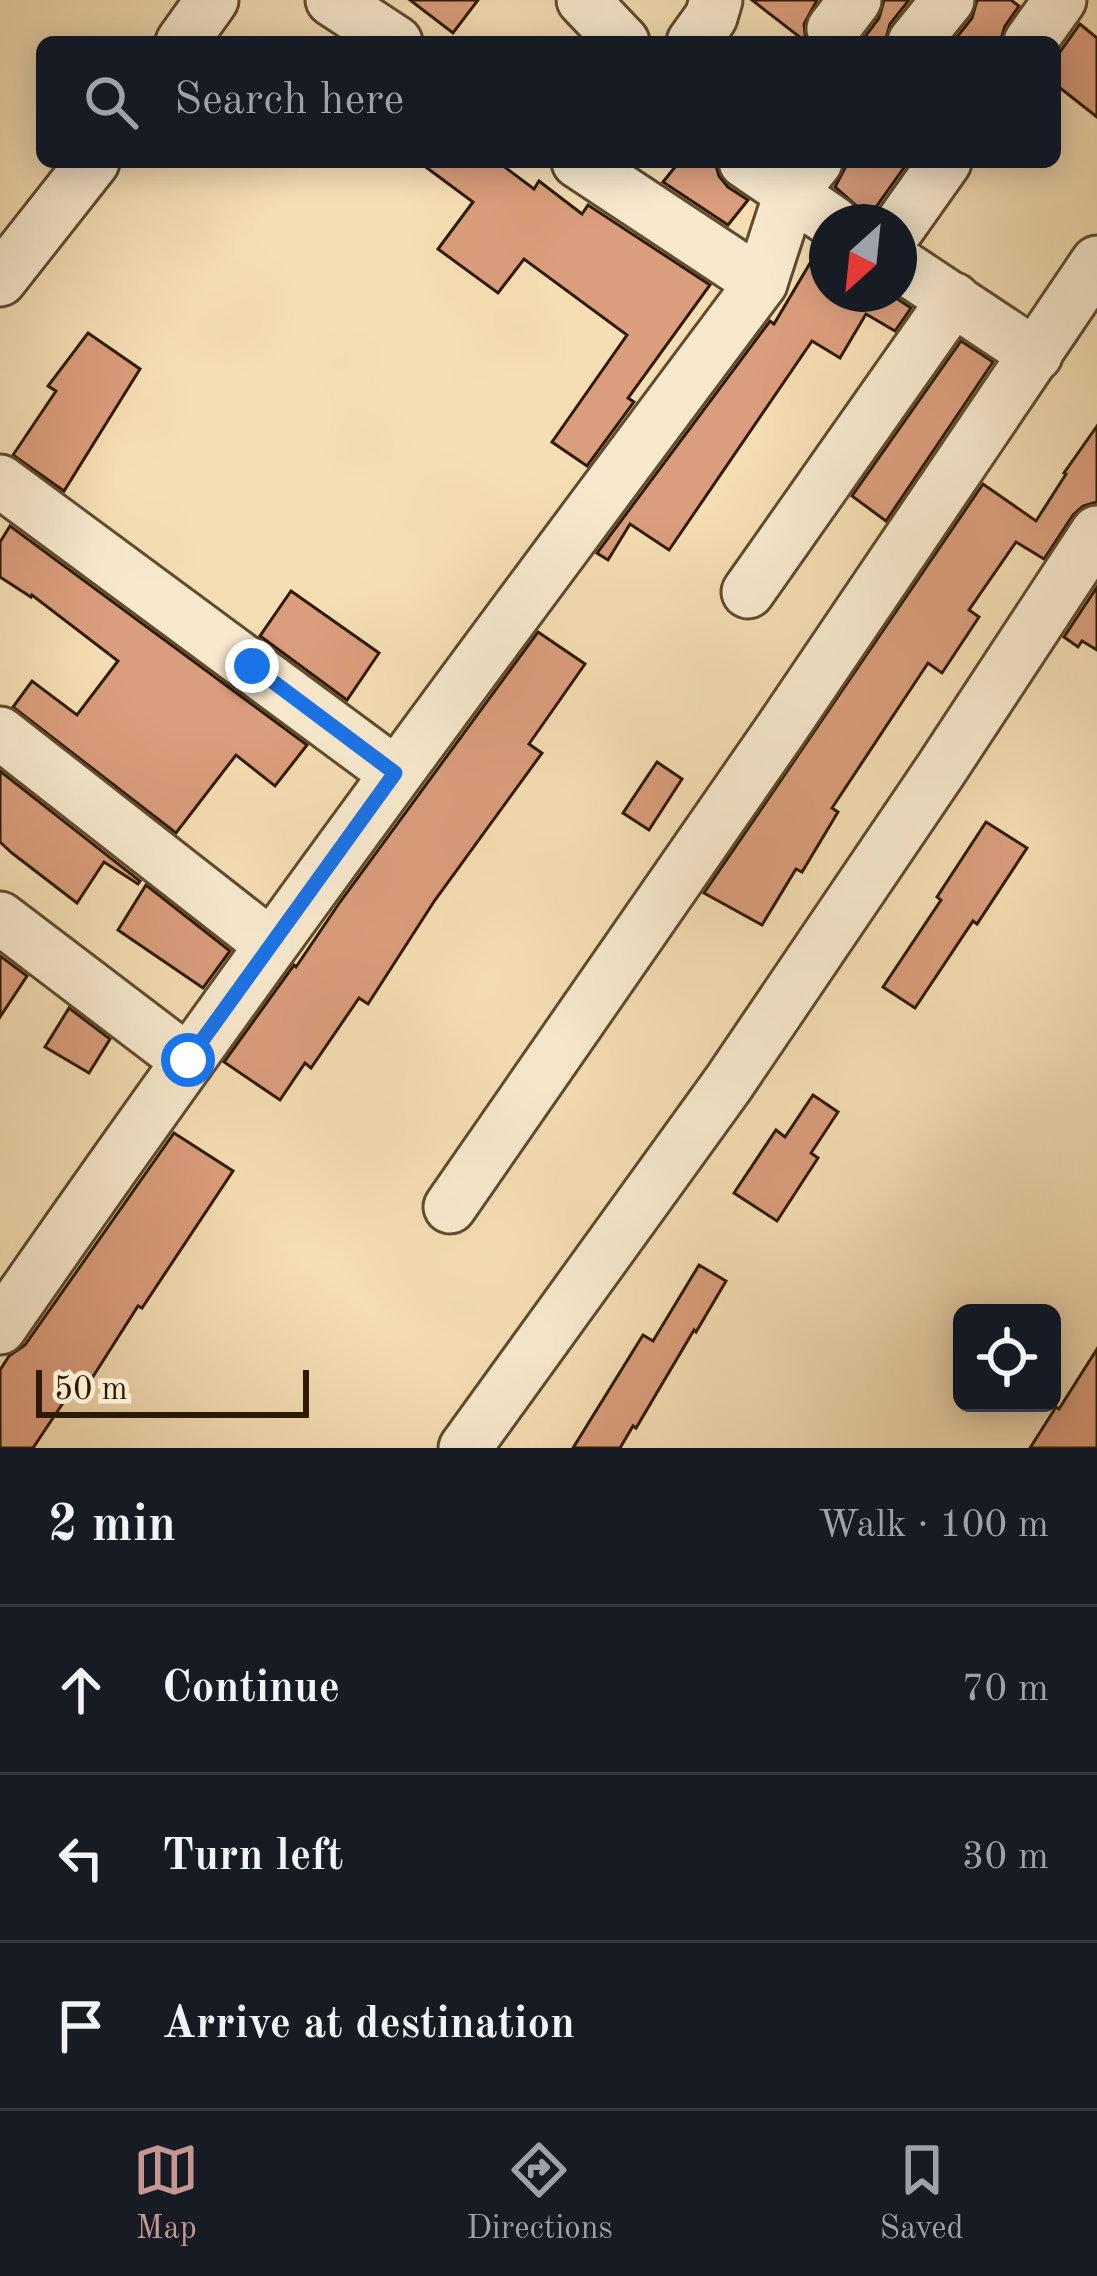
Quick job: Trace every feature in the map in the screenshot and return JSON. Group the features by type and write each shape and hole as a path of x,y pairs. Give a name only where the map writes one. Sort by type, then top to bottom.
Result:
{"street":[{"path":"186,36 212,0"},
{"path":"332,0 387,36"},
{"path":"583,0 617,36"},
{"path":"697,36 716,0"},
{"path":"919,36 948,0"},
{"path":"1034,36 1060,0"},
{"path":"0,280 88,168"},
{"path":"587,168 761,283"},
{"path":"767,168 803,178 821,204"},
{"path":"915,204 941,168"},
{"path":"0,1328 395,773 761,283 803,178"},
{"path":"450,1207 1097,262"},
{"path":"917,275 1036,355"},
{"path":"748,592 954,299"},
{"path":"0,481 395,773"},
{"path":"465,1448 741,1065 1097,532"},
{"path":"0,733 271,945"},
{"path":"0,918 188,1060"}],"building":[{"path":"410,0 478,0 453,33"},
{"path":"752,0 817,0 804,24 805,36 798,36"},
{"path":"884,0 909,0 887,36 866,36 879,18"},
{"path":"977,0 1011,0 1019,6 1002,36 958,36 972,18"},
{"path":"1080,24 1097,38 1097,117 1061,89 1061,51"},
{"path":"427,168 506,168 534,189 539,181 582,214 588,205 710,285 628,398 634,402 587,466 552,442 627,335 524,259 498,293 438,249 473,202"},
{"path":"674,168 717,168 728,187 748,200 728,225 663,182"},
{"path":"845,168 904,168 878,204 854,204 835,187"},
{"path":"809,265 809,312 908,312 895,331 866,314 840,358 812,341 669,550 630,524 608,560 597,553 770,321 774,324"},
{"path":"88,333 140,369 64,491 13,455 56,391 48,386"},
{"path":"961,341 993,362 886,521 852,496"},
{"path":"1097,426 1097,502 1073,515 1044,559 1016,542 969,610 979,617 942,673 928,663 832,808 838,812 802,872 796,869 762,925 704,893 983,484 1036,521"},
{"path":"10,526 307,745 275,786 236,755 176,833 13,707 32,681 77,715 118,661 32,595 0,577 0,542"},
{"path":"1097,587 1097,650 1082,641 1078,647 1064,637"},
{"path":"291,591 379,653 347,700 260,636"},
{"path":"538,632 585,664 529,744 542,753 435,900 368,1004 359,998 311,1068 305,1063 280,1100 224,1062"},
{"path":"657,762 682,779 649,830 623,813"},
{"path":"0,771 138,884 104,862 77,903 12,853 0,842"},
{"path":"986,822 1027,848 915,1008 883,987"},
{"path":"146,885 230,951 203,988 118,930"},
{"path":"0,956 27,976 0,1017"},
{"path":"69,1008 110,1039 89,1073 45,1047"},
{"path":"813,1095 838,1112 811,1153 818,1158 777,1221 734,1193 776,1130 785,1137"},
{"path":"174,1133 233,1171 80,1397 71,1391 33,1448 0,1448 0,1370 25,1345"},
{"path":"699,1265 726,1281 636,1428 620,1448 573,1448 643,1335 653,1341"},
{"path":"1097,1349 1097,1448 1030,1448 1053,1412 1061,1412"}],"route":[{"path":"188,1060 395,773 252,666"}]}
